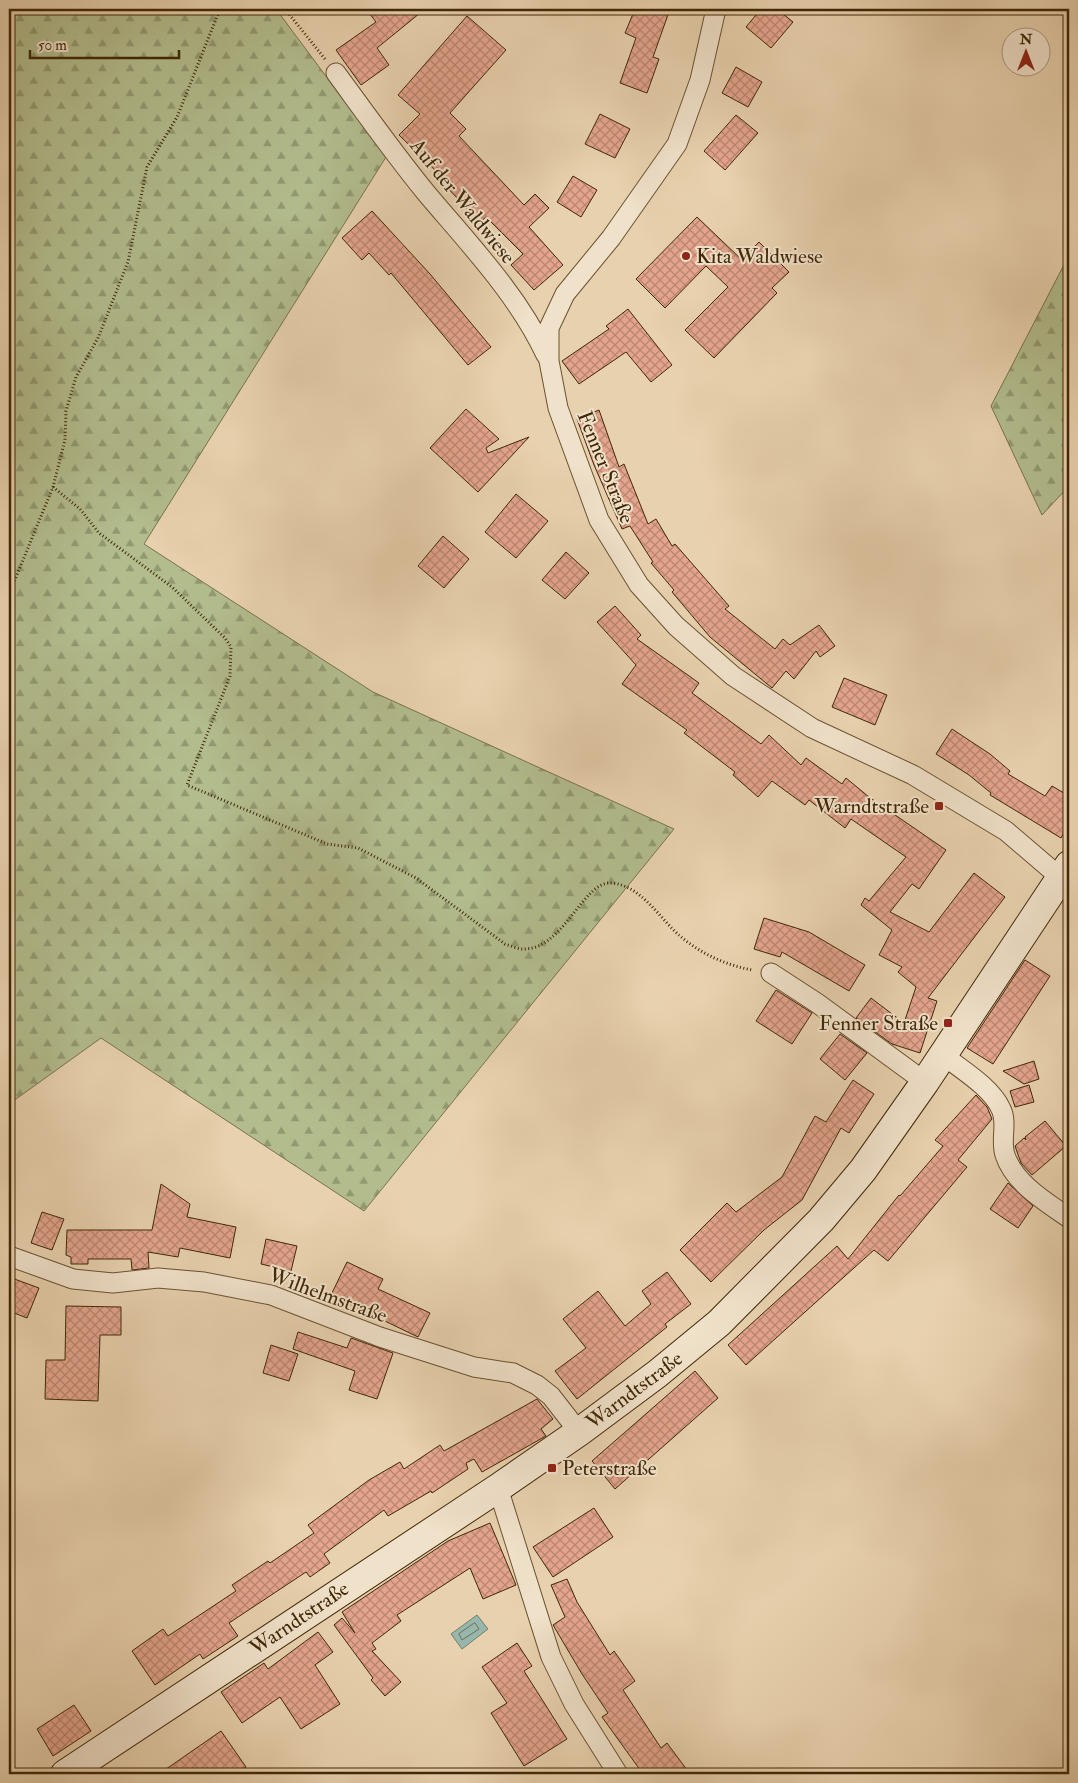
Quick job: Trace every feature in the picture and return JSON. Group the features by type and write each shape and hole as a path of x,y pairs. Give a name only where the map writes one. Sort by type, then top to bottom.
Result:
{"main road":[{"name":"Warndtstraße","path":"65,1774 498,1488 579,1432 657,1374 719,1323 822,1220 863,1170 925,1082 1065,872"}],"street":[{"name":"Fenner Straße","path":"716,9 700,80 677,144 611,238 565,294 549,328 549,361 558,408 599,520 639,585 676,626 733,676 812,728 913,775 1006,831 1065,872"},
{"name":"Auf der Waldwiese","path":"336,73 421,186 533,327 549,361"},
{"path":"770,973 824,1008 925,1082"},
{"path":"942,1055 993,1097 1002,1110 1005,1122 1005,1154 1016,1174 1035,1194 1069,1218"},
{"name":"Wilhelmstraße","path":"9,1256 73,1279 113,1283 158,1278 204,1282 271,1295 380,1337 474,1367 513,1373 537,1385 551,1396 579,1432"},
{"path":"498,1488 551,1657 574,1704 618,1774"}],"path":[{"path":"9,594 53,486 65,440 66,411 76,377 98,338 128,262 147,167 176,117 220,9"},
{"path":"285,9 336,73"},
{"path":"53,486 80,509 99,533 172,588 226,638 231,647 230,676 187,785 327,844 358,848 416,878 505,944 523,949 538,947 564,926 586,898 599,887 611,882 628,888 635,893 658,912 680,936 712,958 744,968 770,973"}],"green space":[{"path":"9,9 276,9 386,157 144,544 373,692 674,829 364,1211 101,1038 9,1104"},
{"path":"1069,255 1069,486 1042,515 991,406"}],"water":[{"path":"477,1615 488,1629 462,1649 451,1634"}],"building":[{"path":"366,9 425,9 377,48 389,65 361,85 336,50 376,22"},
{"path":"635,9 670,9 653,57 659,59 647,93 620,83 636,38 625,33"},
{"path":"761,9 777,9 793,22 771,48 746,27"},
{"path":"467,16 506,50 450,113 466,129 459,136 524,205 535,194 549,208 529,227 563,265 534,290 511,265 523,254 486,217 480,222 440,180 442,177 399,135 420,114 398,95"},
{"path":"736,67 762,82 748,107 722,93"},
{"path":"600,114 630,129 615,158 585,144"},
{"path":"736,115 758,133 725,170 704,151"},
{"path":"573,176 597,190 581,217 557,202"},
{"path":"372,211 430,274 491,347 468,365 391,273 389,275 369,253 362,260 342,238"},
{"path":"697,217 742,260 759,242 789,272 772,288 777,293 714,358 685,330 728,287 706,266 665,308 636,279"},
{"path":"628,309 672,365 651,382 626,352 579,384 562,361 609,329 606,326"},
{"path":"466,409 499,439 486,448 488,453 529,437 478,492 430,448"},
{"path":"599,410 619,467 624,464 648,524 656,519 672,546 675,544 729,606 725,609 775,649 783,639 790,645 819,625 835,646 820,657 816,651 794,679 786,671 772,688 710,637 672,592 674,590 651,563 653,562 630,526 622,529 594,465 577,419"},
{"path":"516,494 548,521 516,558 485,532"},
{"path":"443,536 469,559 444,588 418,566"},
{"path":"566,552 589,573 565,599 542,580"},
{"path":"615,606 641,635 637,639 699,683 692,693 761,744 769,735 801,765 806,758 842,784 846,778 869,797 946,850 919,889 912,884 890,912 929,932 974,873 1005,897 928,998 937,1001 920,1053 892,1044 856,1018 871,998 904,1023 916,987 898,972 902,967 879,955 892,930 861,905 865,898 869,901 906,857 851,819 845,828 809,800 805,805 772,781 758,797 733,775 735,772 684,733 687,730 622,684 636,665 597,622"},
{"path":"844,678 887,695 875,725 832,707"},
{"path":"952,729 990,754 1010,771 1008,774 1045,796 1052,786 1069,796 1069,823 1061,838 990,795 991,793 969,775 936,754"},
{"path":"764,918 809,932 865,965 849,991 782,952 780,957 754,949"},
{"path":"1025,960 1050,976 993,1064 967,1048"},
{"path":"776,990 812,1013 792,1044 756,1021"},
{"path":"840,1034 867,1053 845,1080 820,1059"},
{"path":"1034,1061 1039,1079 1024,1084 1003,1071"},
{"path":"853,1080 874,1094 849,1133 841,1128 802,1200 764,1230 711,1282 680,1250 727,1203 736,1212 782,1177 815,1116 826,1122"},
{"path":"1029,1085 1034,1102 1015,1107 1010,1091"},
{"path":"976,1095 987,1107 992,1119 958,1160 967,1167 888,1261 874,1250 746,1365 728,1345 837,1246 848,1259 899,1195 943,1146 935,1140"},
{"path":"1045,1121 1066,1146 1032,1175 1021,1163 1015,1146 1024,1138 1026,1140 1025,1137"},
{"path":"1008,1183 1033,1206 1018,1228 990,1209"},
{"path":"161,1184 190,1204 187,1217 236,1227 230,1258 180,1248 178,1257 148,1252 149,1268 132,1270 131,1259 88,1259 88,1264 71,1264 71,1257 66,1255 67,1230 152,1230"},
{"path":"42,1212 64,1219 52,1250 31,1243"},
{"path":"266,1239 297,1246 291,1271 261,1264"},
{"path":"347,1262 383,1279 378,1289 430,1313 418,1337 331,1295"},
{"path":"667,1272 691,1304 665,1324 667,1327 577,1399 555,1371 586,1348 563,1319 598,1291 625,1326 651,1304 642,1291"},
{"path":"9,1277 39,1288 27,1318 9,1311"},
{"path":"66,1306 121,1307 121,1335 100,1335 98,1401 45,1399 46,1360 65,1360"},
{"path":"298,1332 347,1348 351,1338 393,1353 377,1399 349,1390 355,1371 293,1349"},
{"path":"271,1345 298,1354 289,1381 263,1373"},
{"path":"695,1371 718,1398 615,1489 592,1461"},
{"path":"537,1399 553,1419 541,1429 546,1436 482,1472 474,1459 466,1463 468,1469 432,1493 431,1491 388,1516 384,1510 324,1554 330,1563 310,1577 306,1572 229,1623 238,1636 203,1659 200,1654 155,1685 132,1651 163,1629 168,1636 236,1591 232,1585 268,1561 270,1563 314,1533 308,1525 369,1480 400,1462 404,1469 440,1445 444,1451"},
{"path":"594,1508 613,1537 553,1577 533,1547"},
{"path":"490,1523 516,1585 483,1599 470,1568 397,1615 401,1621 372,1643 376,1649 372,1651 401,1682 385,1696 371,1680 373,1678 334,1625 342,1618 355,1633 342,1612 448,1541"},
{"path":"567,1579 577,1602 610,1655 614,1651 635,1681 623,1690 661,1748 667,1743 690,1774 643,1774 602,1717 608,1713 553,1625 565,1617 551,1585"},
{"path":"318,1632 333,1652 315,1665 340,1704 301,1729 280,1697 242,1723 221,1692 264,1663 268,1669"},
{"path":"517,1643 532,1666 524,1671 567,1739 524,1766 491,1713 507,1703 482,1667"},
{"path":"74,1705 91,1731 53,1756 37,1729"},
{"path":"221,1731 246,1767 235,1774 159,1774"}],"place":[{"name":"Kita Waldwiese","path":"686,256"},
{"name":"Warndtstraße","path":"939,806"},
{"name":"Fenner Straße","path":"948,1023"},
{"name":"Peterstraße","path":"552,1468"}]}
